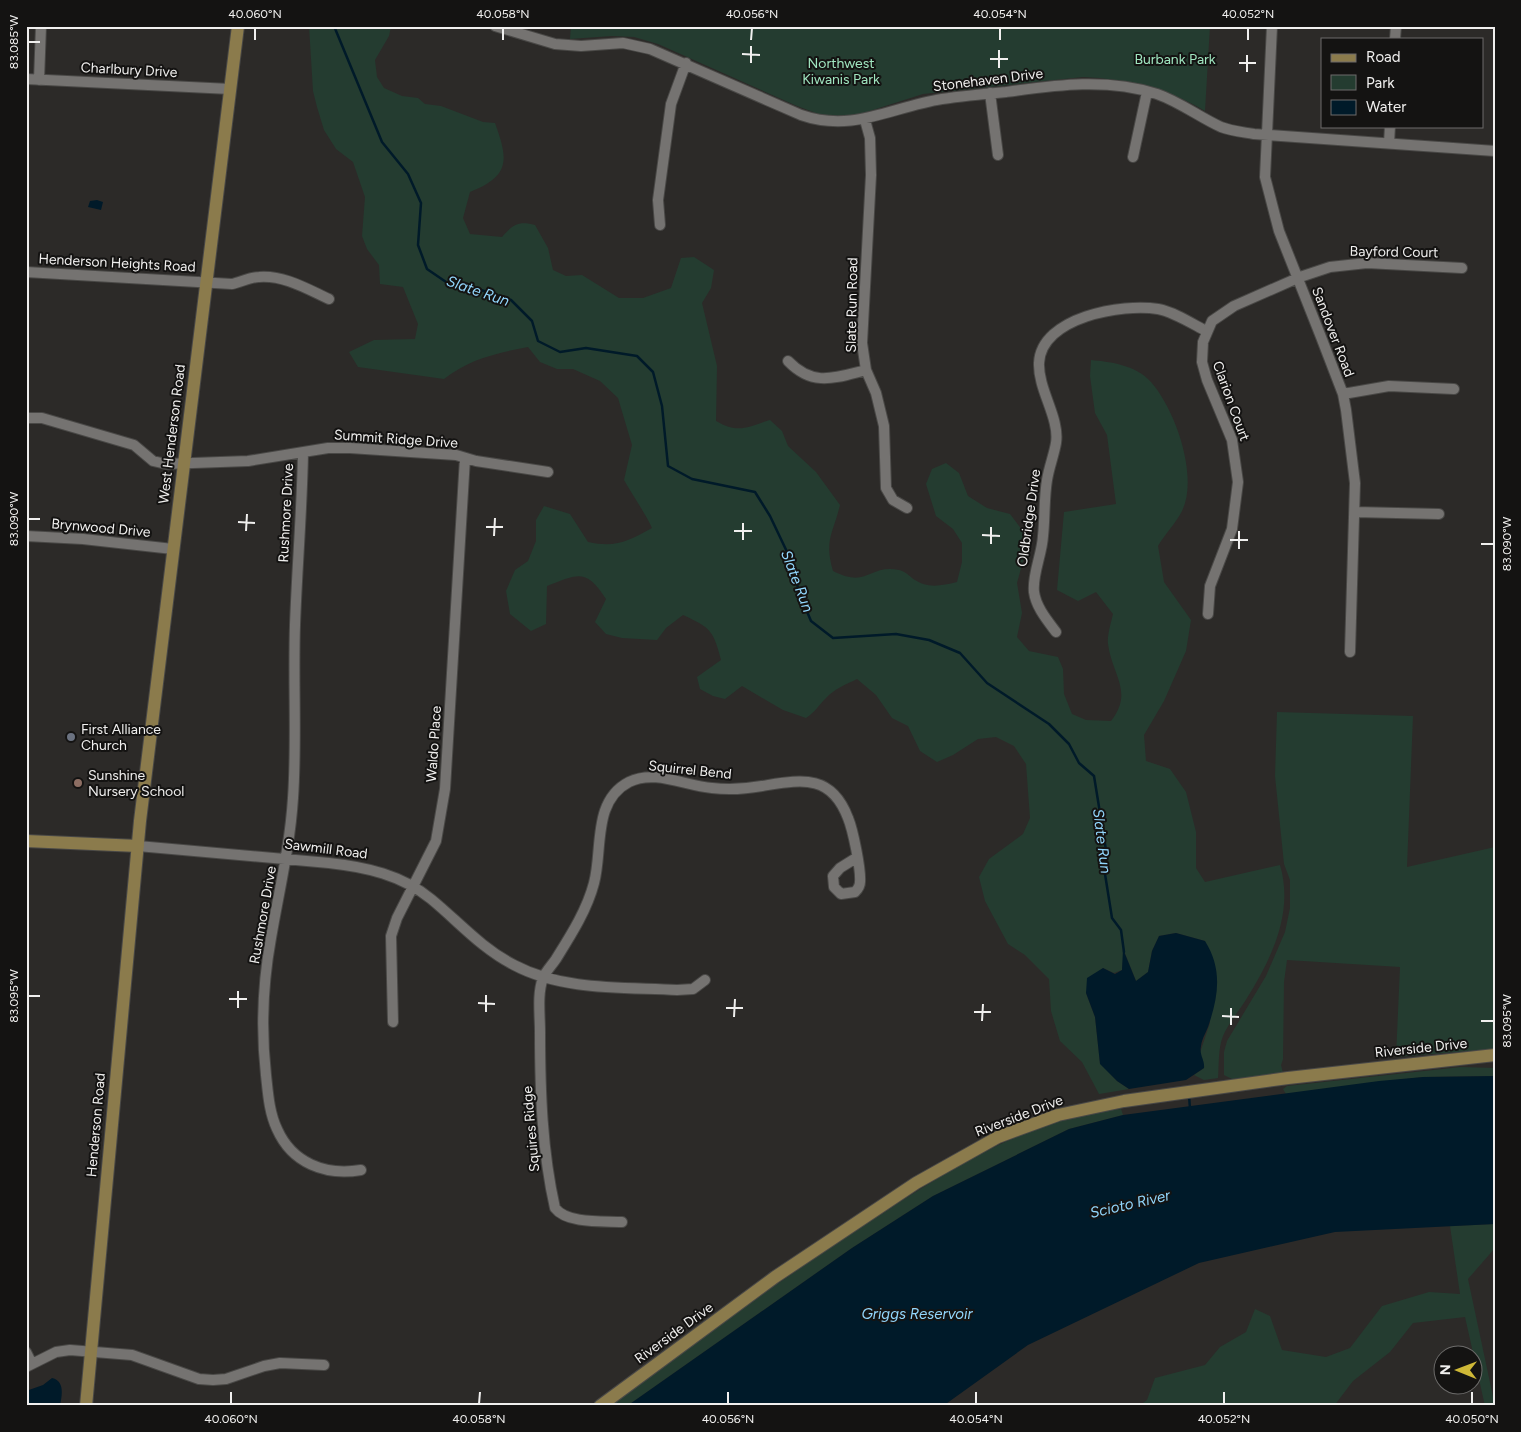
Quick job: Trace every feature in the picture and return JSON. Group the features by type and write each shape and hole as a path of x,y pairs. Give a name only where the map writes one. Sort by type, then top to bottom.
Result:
{"main road":[{"name":"West Henderson Road","path":"138,846 238,26"},
{"name":"Sawmill Road","path":"26,841 138,846"},
{"name":"Henderson Road","path":"86,1406 138,846"},
{"name":"Riverside Drive","path":"600,1406 775,1278 916,1184 998,1137 1058,1115 1102,1104 1382,1067 1495,1056"}],"street":[{"path":"39,80 41,26"},
{"name":"Stonehaven Drive","path":"495,26 541,42 581,46 623,44 664,53 814,119 845,122 865,120 924,102 1084,83 1116,85 1147,92 1176,101 1222,127 1265,135 1495,151"},
{"name":"Sandover Road","path":"1272,26 1265,135 1265,177 1279,231 1343,394 1355,483 1350,652"},
{"path":"660,225 658,200 671,104 686,64"},
{"name":"Charlbury Drive","path":"26,79 230,89"},
{"path":"1132,157 1147,92"},
{"path":"990,94 998,155"},
{"name":"Slate Run Road","path":"865,120 872,155 862,336 866,370 876,393 884,426 886,488 893,500 907,508"},
{"path":"1389,143 1390,128"},
{"name":"Bayford Court","path":"1297,278 1330,267 1367,263 1462,268"},
{"name":"Henderson Heights Road","path":"26,272 232,284 256,277 267,277 291,282 329,300"},
{"name":"Clarion Court","path":"1208,614 1210,586 1232,529 1238,482 1232,440 1207,380 1202,362 1201,352 1206,331 1212,321 1222,312 1297,278"},
{"name":"Oldbridge Drive","path":"1056,632 1042,612 1034,593 1036,572 1044,536 1047,480 1056,441 1055,425 1039,378 1039,360 1042,349 1056,330 1067,322 1092,315 1133,308 1158,309 1206,331"},
{"path":"788,362 799,373 814,378 837,376 866,370"},
{"path":"1343,394 1389,386 1454,389"},
{"name":"Summit Ridge Drive","path":"26,418 42,418 105,436 134,445 153,461 183,465 248,460 328,448 350,448 442,454 548,472"},
{"name":"Rushmore Drive","path":"303,452 295,627 296,753 287,860 270,939 266,978 265,1059 272,1115 285,1142 304,1162 323,1170 342,1172 361,1170"},
{"name":"Waldo Place","path":"393,1022 391,936 397,918 436,841 445,789 465,458"},
{"path":"1355,512 1439,514"},
{"name":"Brynwood Drive","path":"26,536 83,539 173,549"},
{"name":"Squirrel Bend","path":"543,977 575,927 592,893 598,869 601,826 606,808 620,788 637,779 657,778 713,788 743,789 796,780 818,783 833,792 844,809 856,858"},
{"name":"Sawmill Road","path":"138,846 370,869 386,874 430,898 480,944 500,957 543,977 580,984 677,990 693,989 705,980"},
{"name":"Squires Ridge","path":"543,977 540,997 540,1083 544,1138 555,1208 559,1214 572,1218 622,1222"},
{"path":"26,1352 29,1365 62,1351 91,1351 132,1355 182,1374 213,1380 226,1379 264,1366 280,1363 324,1365"}],"green space":[{"path":"309,26 391,27 389,36 375,60 377,77 384,88 402,96 418,98 425,104 441,106 483,122 495,123 504,156 503,165 493,180 470,192 463,218 470,234 502,237 517,225 525,223 535,225 548,248 553,270 566,276 582,275 619,298 643,298 671,288 681,258 694,257 714,270 711,288 702,303 717,366 716,421 731,427 743,428 770,420 782,431 788,446 816,472 840,505 829,544 833,571 854,578 889,569 903,571 923,584 928,585 957,582 962,562 962,543 953,529 936,516 926,484 932,469 946,463 959,473 968,496 987,508 1010,514 1029,539 1017,583 1022,613 1017,637 1029,651 1058,657 1063,669 1064,694 1072,714 1086,720 1111,721 1118,711 1121,701 1120,683 1108,644 1113,614 1096,592 1078,601 1057,590 1064,512 1116,504 1107,435 1095,413 1090,376 1091,360 1115,363 1131,368 1151,382 1160,394 1176,425 1186,462 1187,497 1177,520 1158,546 1164,582 1191,620 1186,651 1164,701 1144,735 1146,761 1170,769 1186,792 1196,832 1196,868 1205,882 1280,865 1284,883 1282,917 1278,934 1265,967 1223,1036 1219,1051 1218,1078 1204,1080 1194,1075 1204,1068 1200,1053 1210,1023 1205,941 1176,933 1159,936 1152,951 1148,972 1136,981 1124,951 1122,970 1114,973 1103,968 1086,993 1095,1017 1100,1063 1117,1081 1129,1089 1099,1094 1082,1062 1060,1041 1051,1011 1049,979 1025,955 1008,944 985,901 979,877 989,859 1023,834 1030,818 1026,764 1014,746 996,737 978,739 953,755 937,762 920,751 908,726 892,718 876,695 857,679 833,692 806,718 783,710 742,686 725,699 713,696 700,689 697,677 721,660 716,642 705,627 683,615 666,628 657,640 622,638 606,634 595,622 606,599 593,582 581,576 547,586 546,624 531,631 510,614 506,591 515,570 528,561 536,541 536,520 544,506 570,514 588,542 614,544 636,537 652,528 624,480 632,445 618,398 600,381 573,369 557,369 540,362 528,347 494,354 473,362 463,366 444,379 358,367 349,352 374,340 415,339 418,324 403,287 380,284 379,265 367,249 362,236 365,197 353,162 336,149 324,130 313,91"},
{"name":"Northwest Kiwanis Park","path":"571,26 1210,26 1205,111 1176,96 1146,86 1115,80 1083,77 923,94 854,116 824,116 797,106 658,44 634,37 612,36 570,39"},
{"path":"1277,712 1413,716 1407,867 1495,847 1495,1049 1396,1057 1400,967 1287,960 1284,982 1283,1059 1281,1065 1283,1073 1232,1079 1224,1075 1224,1052 1227,1041 1266,976 1285,932 1290,908 1290,880 1284,864 1275,776"},
{"path":"1461,1067 1495,1068 1495,1076 1423,1077 1286,1094 1283,1089 1287,1086"},
{"path":"1121,1109 1123,1115 1069,1129 933,1196 852,1248 627,1406 609,1406 800,1269 955,1168 1019,1136 1052,1123 1086,1114"},
{"path":"1495,1224 1495,1248 1468,1279 1482,1344 1471,1344 1465,1317 1413,1323 1390,1352 1353,1381 1334,1406 1139,1406 1147,1400 1155,1378 1205,1365 1220,1347 1246,1332 1255,1309 1270,1316 1282,1350 1326,1357 1350,1348 1382,1306 1429,1292 1460,1294 1450,1226"},
{"path":"1484,1354 1495,1406 1485,1406 1482,1394 1484,1394"}],"water":[{"path":"97,200 103,202 101,210 88,207 90,201"},
{"path":"1176,933 1205,941 1214,961 1217,992 1209,1024 1202,1040 1201,1052 1204,1068 1186,1080 1129,1089 1117,1081 1100,1064 1095,1017 1086,993 1087,978 1103,968 1115,974 1122,970 1123,949 1136,981 1148,972 1152,951 1159,936"},
{"name":"Griggs Reservoir","path":"1495,1076 1495,1224 1335,1232 1199,1263 1028,1345 943,1406 627,1406 852,1248 933,1196 1069,1129 1123,1115 1379,1081 1423,1077"},
{"path":"52,1378 61,1385 60,1406 26,1406 26,1391 43,1385"}],"waterway":[{"name":"Slate Run","path":"334,26 382,142 408,174 421,203 418,245 427,269 449,284 478,289 511,300 532,321 538,341 560,352 586,348 637,356 653,372 662,406 668,466 692,479 755,492 770,516 789,556 800,595 811,621 833,638 896,634 929,640 960,653 987,683 1049,724 1069,744 1079,763 1094,776 1106,850 1105,874 1112,918 1121,930 1124,952"},
{"name":"Slate Run","path":"1189,1095 1190,1109"}],"place":[{"name":"First Alliance Church","path":"71,737"},
{"name":"Sunshine Nursery School","path":"78,783"}],"park label":[{"name":"Burbank Park","path":"1175,59"}],"water label":[{"name":"Scioto River","path":"1130,1204"}]}
